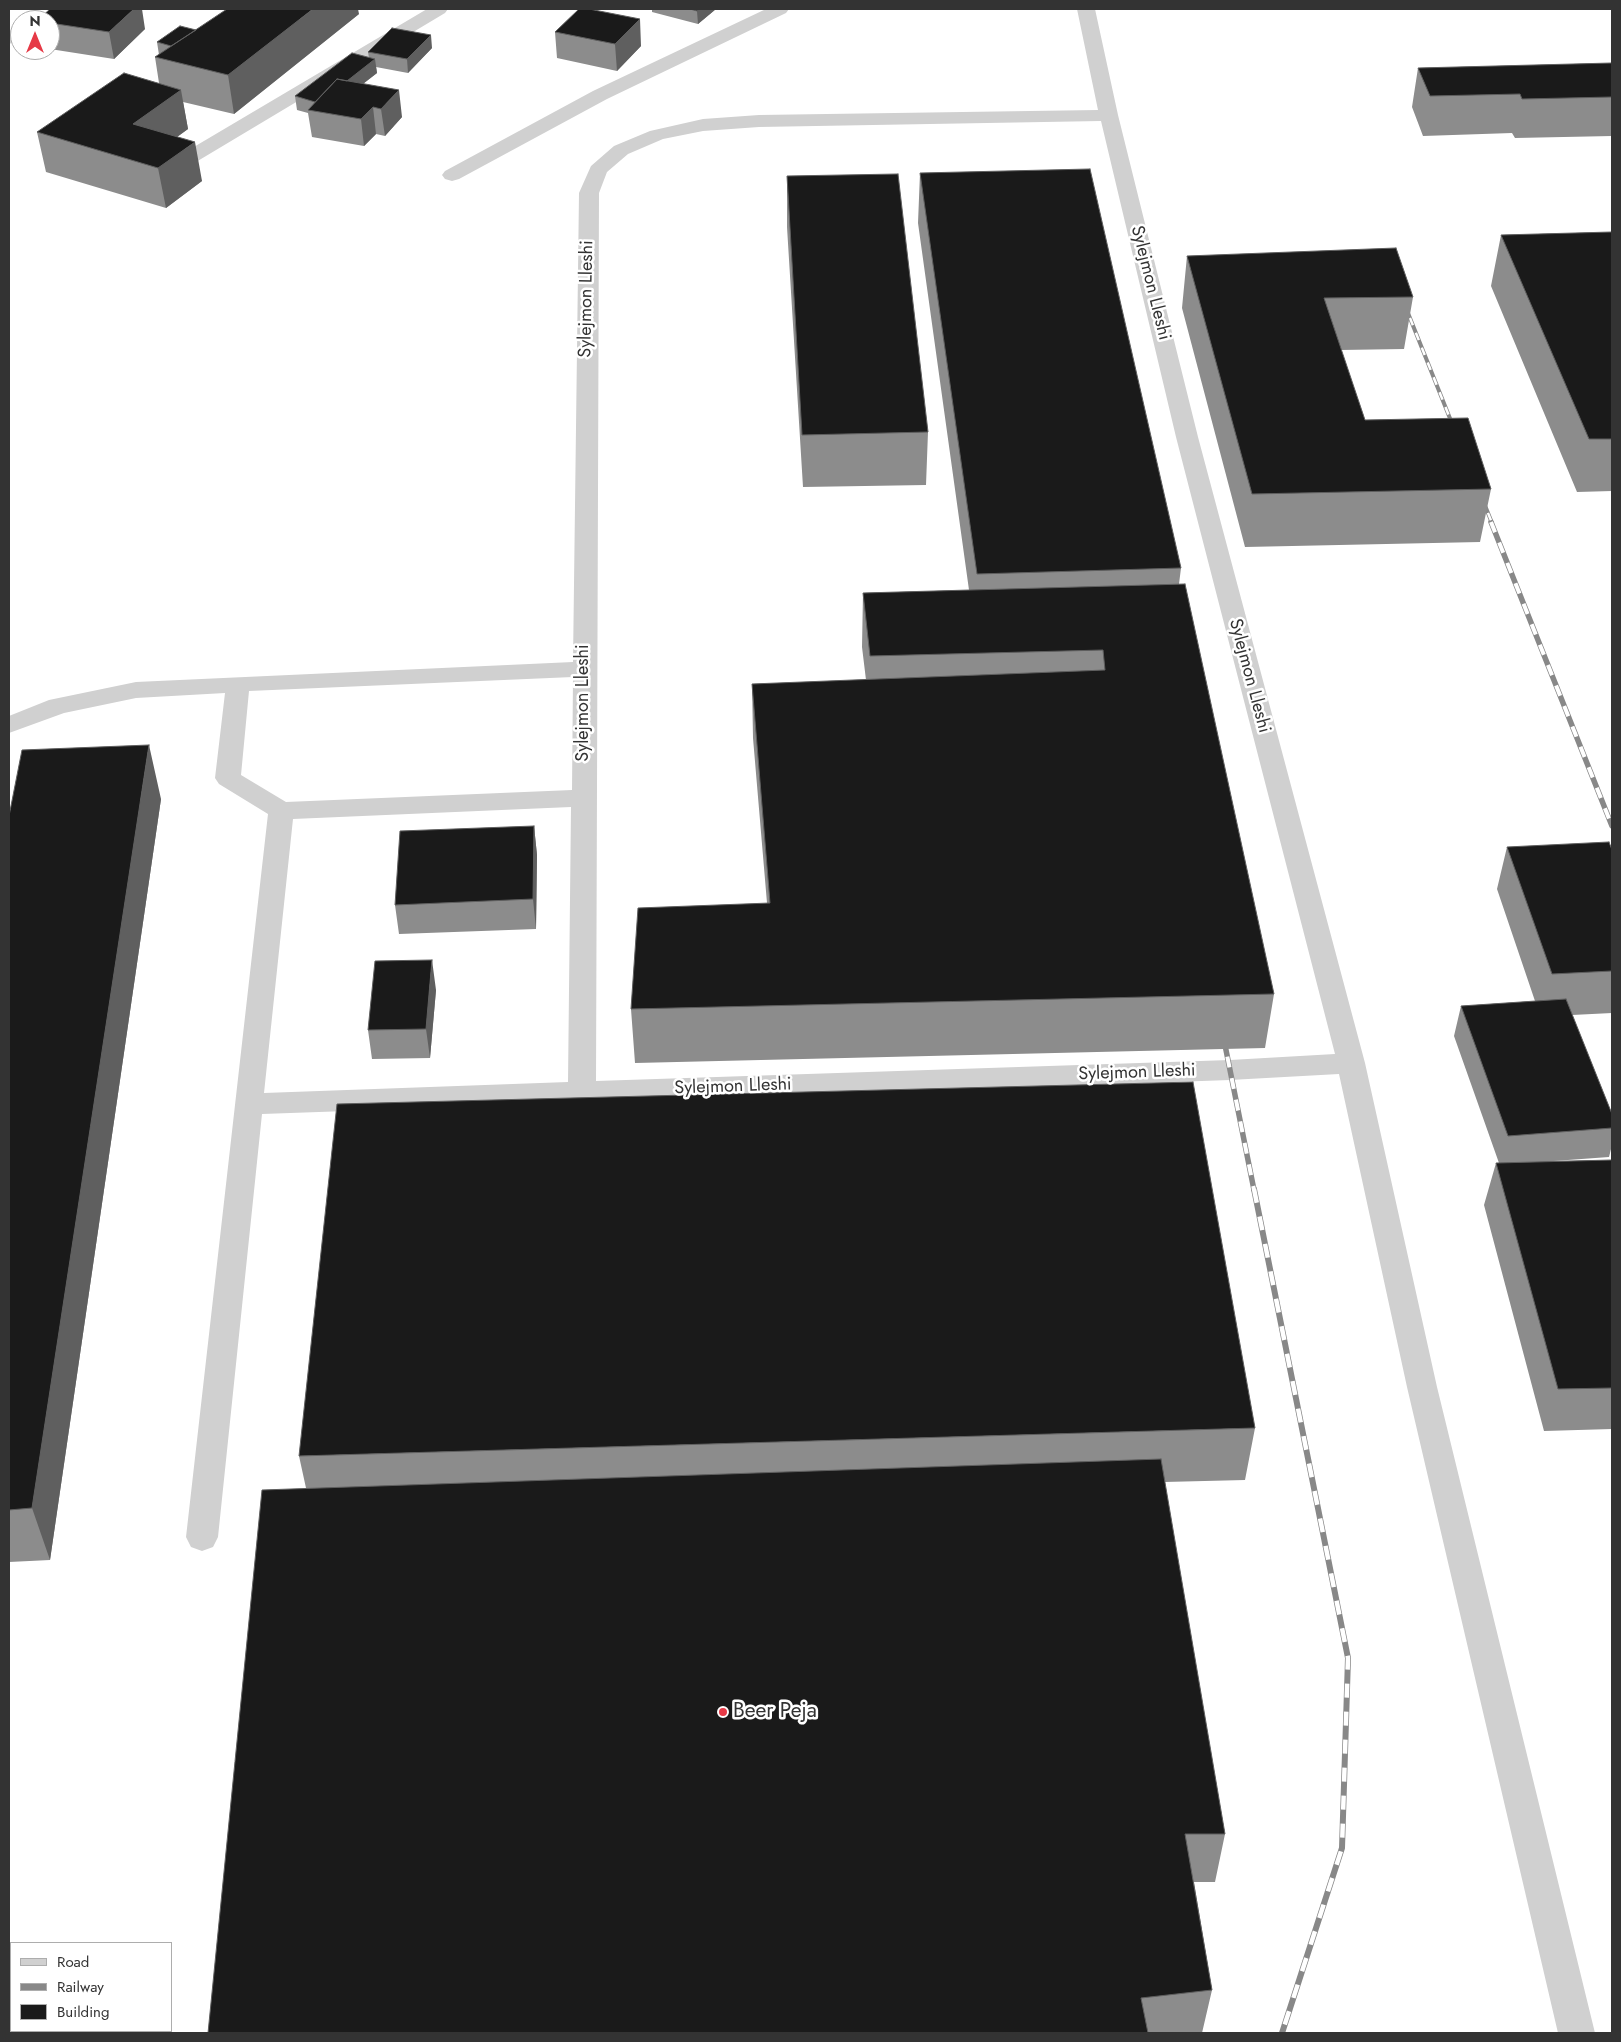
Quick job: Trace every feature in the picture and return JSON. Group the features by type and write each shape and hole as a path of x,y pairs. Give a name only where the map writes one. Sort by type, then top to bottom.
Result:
{"street":[{"path":"189,158 438,9"},
{"path":"452,175 608,91 780,9"},
{"name":"Sylejmon Lleshi","path":"1086,9 1109,115 1187,437 1351,1064 582,1092 589,193 598,170 621,150 657,134 703,125 769,121 1109,115"},
{"path":"9,725 58,706 136,690 584,670"},
{"path":"238,684 228,778 281,811 583,798"},
{"path":"202,1537 281,811"},
{"path":"1351,1064 1422,1387 1577,2033"},
{"path":"249,1104 582,1092"}],"building":[{"path":"134,9 109,32 60,25 60,10 49,10"},
{"path":"227,9 313,9 228,75 155,57"},
{"path":"579,9 589,9 640,19 615,44 555,32"},
{"path":"180,26 196,30 171,46 157,42"},
{"path":"392,28 431,35 407,59 368,52"},
{"path":"352,53 375,59 347,81 337,79 315,102 295,96"},
{"path":"1612,63 1612,97 1522,99 1520,94 1430,96 1418,68"},
{"path":"124,73 181,90 133,124 195,142 158,168 37,132"},
{"path":"337,79 399,90 381,109 373,107 361,119 308,110"},
{"path":"1090,169 1181,568 977,574 920,173"},
{"path":"898,174 928,432 802,435 787,176"},
{"path":"1612,232 1612,439 1589,439 1501,235"},
{"path":"1396,248 1413,297 1324,298 1365,420 1468,418 1491,489 1252,494 1187,256"},
{"path":"1185,584 1274,994 631,1009 638,908 770,903 752,684 1105,670 1103,650 870,656 863,593"},
{"path":"149,745 32,1508 9,1510 9,816 22,750"},
{"path":"534,826 533,899 395,905 400,831"},
{"path":"1609,842 1612,850 1612,971 1552,974 1507,847"},
{"path":"432,960 426,1029 368,1030 375,961"},
{"path":"1566,999 1612,1114 1612,1128 1508,1136 1461,1006"},
{"path":"1193,1082 1255,1428 299,1456 337,1104"},
{"path":"1612,1160 1612,1388 1558,1389 1496,1163"},
{"name":"Beer Peja","path":"1161,1459 1225,1834 1185,1834 1212,1990 1141,1998 1148,2033 208,2033 262,1490"}],"railway":[{"path":"1404,303 1455,431"},
{"path":"1482,498 1492,523"},
{"path":"1491,522 1612,826"},
{"path":"1223,1035 1254,1190"},
{"path":"1254,1189 1348,1658 1342,1848 1282,2033"}],"place":[{"name":"Beer Peja","path":"723,1712"}]}
